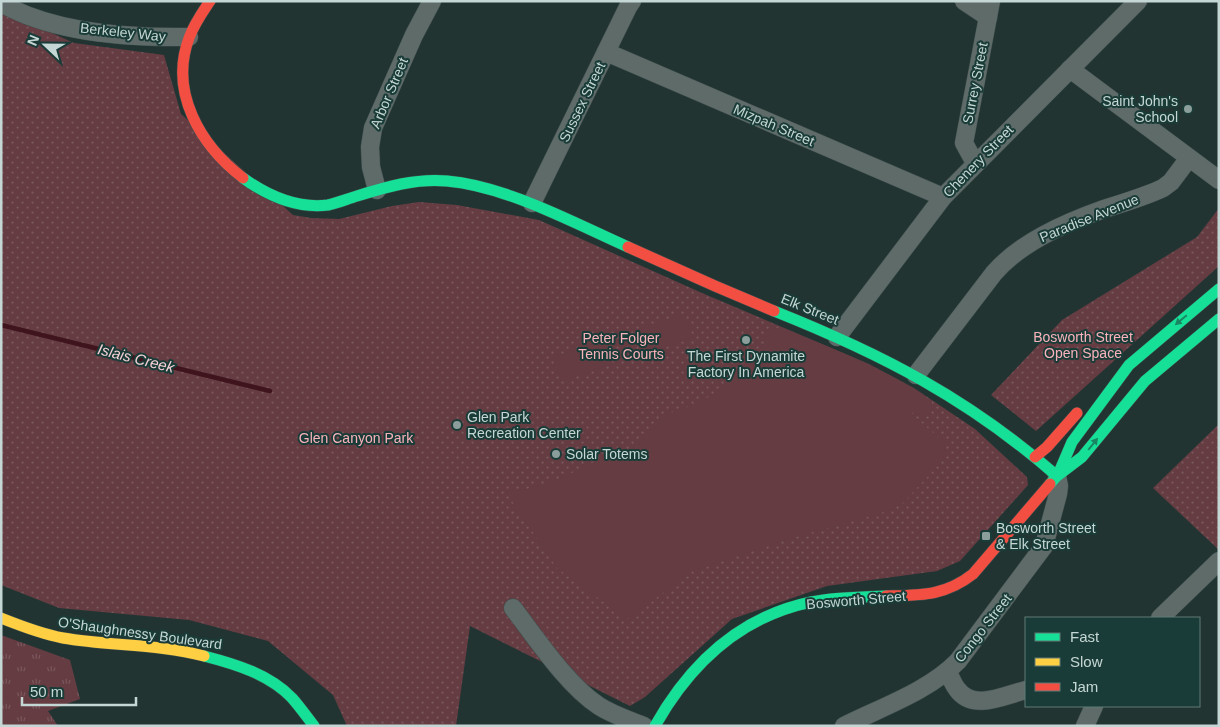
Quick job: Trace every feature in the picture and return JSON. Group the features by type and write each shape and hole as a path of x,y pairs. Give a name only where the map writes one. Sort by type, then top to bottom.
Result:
{"main road":[{"name":"Elk Street","path":"210,1 189,37 182,70 186,102 191,118 199,133 222,159 258,188 290,202 328,205 408,182 442,180 458,182 532,203 723,290 837,337 916,375 968,406 1024,446 1057,476"},
{"name":"Bosworth Street","path":"1057,476 1072,442 1129,365 1219,289"},
{"name":"Bosworth Street","path":"655,726 670,700 707,657 739,630 788,609 813,602 934,593 960,584 983,563 1057,476 1082,457 1145,381 1219,319"},
{"path":"1036,457 1112,374 1129,365"},
{"name":"O'Shaughnessy Boulevard","path":"1,618 33,630 62,637 192,652 224,659 254,671 280,688 292,699 314,726"}],"street":[{"name":"Arbor Street","path":"377,190 371,167 370,147 374,128 414,36 432,1"},
{"name":"Sussex Street","path":"532,203 632,1"},
{"path":"964,1 989,9"},
{"name":"Chenery Street","path":"837,337 943,198 975,163 1138,1"},
{"name":"Berkeley Way","path":"1,3 33,17 91,31 163,37 189,37"},
{"name":"Surrey Street","path":"975,163 964,143 989,9"},
{"name":"Mizpah Street","path":"606,52 943,198"},
{"path":"1070,69 1219,180"},
{"name":"Paradise Avenue","path":"916,375 994,273 1016,251 1085,217 1162,188 1171,182 1189,158"},
{"name":"Congo Street","path":"844,726 884,708 948,672 958,661 1044,546 1058,494 1057,476"},
{"path":"1161,617 1219,561"},
{"path":"512,608 583,694 616,716 644,726"},
{"path":"948,672 957,689 964,697 971,701 981,702 1025,690"},
{"path":"1085,726 1094,707"}],"green space":[{"name":"Glen Canyon Park","path":"1,10 74,43 164,55 181,114 293,215 339,219 392,206 419,202 457,205 539,220 702,293 869,364 914,388 975,429 1027,477 1028,485 960,561 937,571 827,586 732,619 645,697 630,706 470,626 456,726 347,726 333,695 268,641 189,620 59,608 1,585"},
{"name":"Bosworth Street Open Space","path":"1219,208 1219,266 1036,431 991,395 1062,320 1197,237"},
{"path":"685,314 693,338 641,355 633,331"},
{"path":"781,327 878,369 932,401 931,414 924,416 909,412 945,443 943,460 903,503 881,513 788,539 693,571 627,619 557,568 506,492 527,489 564,477 604,457 636,448 670,413 697,404 717,392 746,364 764,343 765,331"},
{"path":"605,340 613,364 561,381 553,357"},
{"path":"1219,424 1219,550 1153,488"},
{"path":"1,635 70,660 80,699 48,711 58,726 1,726"}],"waterway":[{"name":"Islais Creek","path":"1,325 270,391"}],"traffic: fast":[{"path":"243,178 272,196 294,203 316,206 328,205 379,189 413,182 435,180 470,184 493,190 539,207 628,247"},
{"path":"1060,470 1072,442 1129,365 1219,289"},
{"path":"774,311 851,344 923,381 991,424 1057,476"},
{"path":"1050,484 1057,476 1082,457 1145,381 1219,319"},
{"path":"655,726 669,703 701,663 739,631 785,609 811,602 839,598 886,596"},
{"path":"204,656 239,666 273,682 292,698 314,726"}],"traffic: slow":[{"path":"1,618 39,632 63,638 170,649 204,656"}],"traffic: jam":[{"path":"210,1 198,19 189,38 184,58 183,78 186,97 192,116 202,133 214,150 243,178"},
{"path":"628,247 774,311"},
{"path":"1035,457 1047,447 1077,413"},
{"path":"886,596 932,593 953,587 963,581 973,574 1050,484"}],"place":[{"name":"Saint John's School","path":"1188,109"},
{"name":"The First Dynamite Factory In America","path":"746,340"},
{"name":"Glen Park Recreation Center","path":"457,425"},
{"name":"Solar Totems","path":"556,454"},
{"name":"Bosworth Street & Elk Street","path":"986,536"}],"park label":[{"name":"Peter Folger Tennis Courts","path":"621,346"}]}
